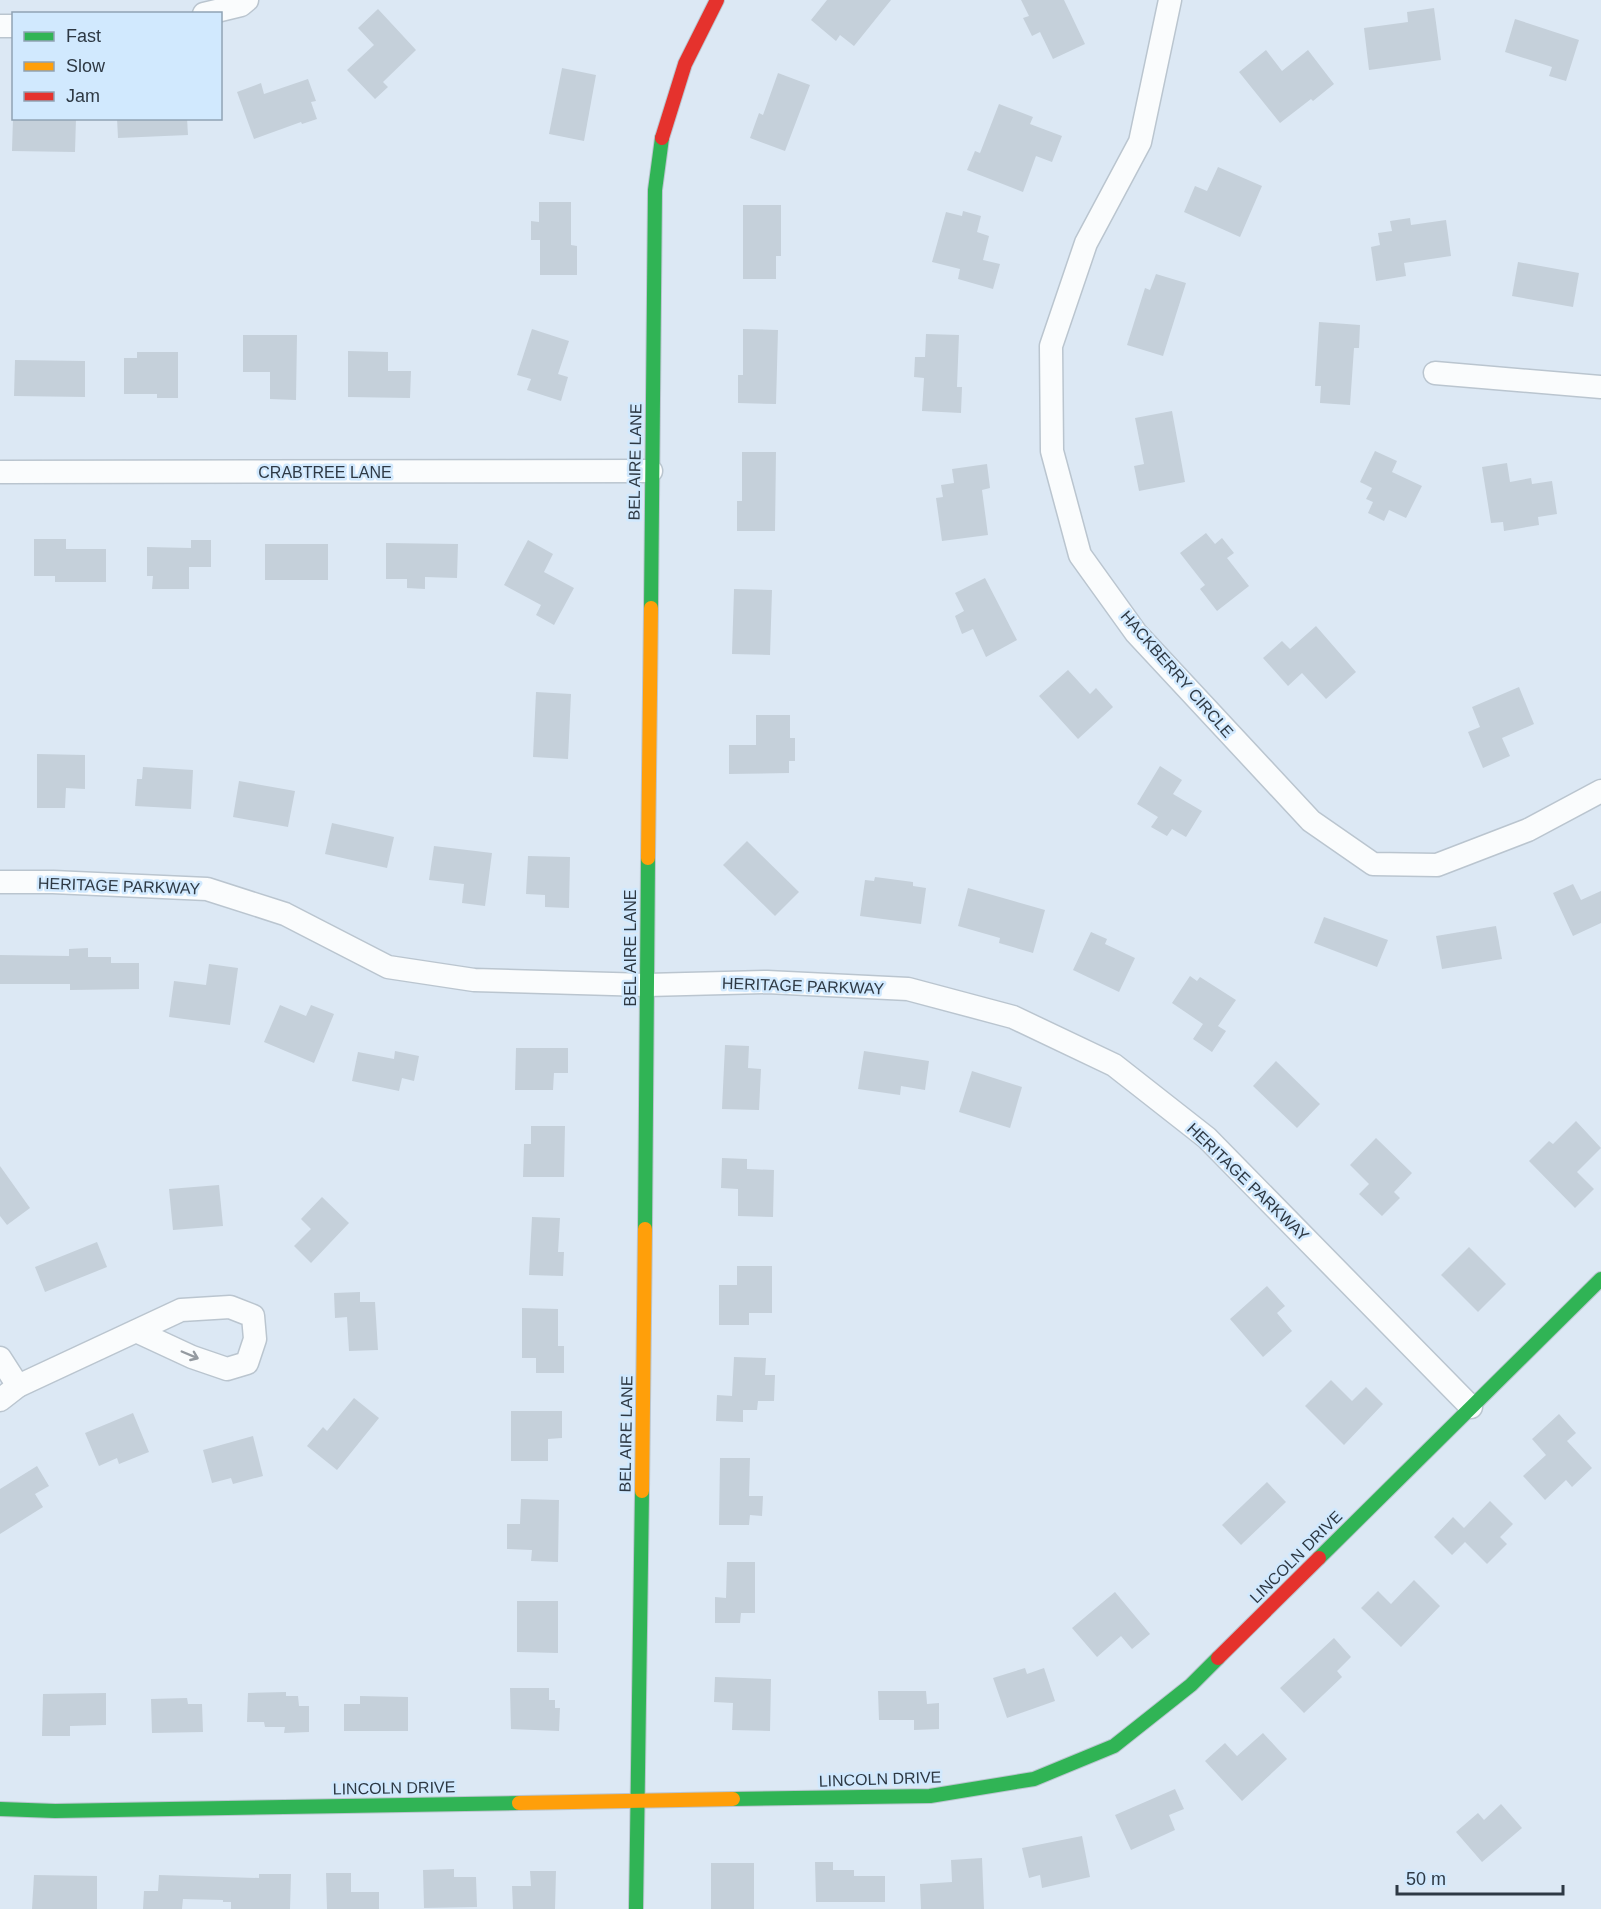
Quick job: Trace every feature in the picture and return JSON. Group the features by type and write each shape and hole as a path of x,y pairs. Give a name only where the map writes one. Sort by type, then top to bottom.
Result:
{"street":[{"path":"211,12 248,0"},
{"name":"BEL AIRE LANE","path":"636,1909 655,190 662,135 685,64 717,0"},
{"name":"HACKBERRY CIRCLE","path":"1170,0 1140,142 1086,243 1051,346 1052,451 1080,555 1136,633 1311,821 1373,864 1437,865 1528,830 1601,791"},
{"path":"1436,373 1601,387"},
{"name":"CRABTREE LANE","path":"0,472 651,471"},
{"name":"HERITAGE PARKWAY","path":"0,882 207,889 285,914 388,967 474,980 647,985 767,982 908,989 1013,1017 1114,1065 1207,1138 1471,1407"},
{"name":"LINCOLN DRIVE","path":"0,1809 67,1811 930,1796 1034,1779 1114,1746 1191,1685 1601,1279"},
{"path":"0,1400 18,1386 136,1331 182,1310 230,1307 253,1316 255,1340 247,1363 227,1369 192,1357 136,1331"},
{"path":"0,1358 18,1386"}],"building":[{"path":"827,0 891,0 854,46 840,35 836,41 811,20"},
{"path":"1021,0 1064,0 1085,44 1053,59 1040,32 1032,36 1023,18 1029,16"},
{"path":"1434,8 1441,60 1369,70 1364,28 1408,22 1407,12"},
{"path":"378,9 416,50 383,82 388,87 375,99 347,70 374,45 358,28"},
{"path":"1515,19 1579,40 1566,81 1549,76 1552,67 1505,52"},
{"path":"1266,50 1282,71 1308,50 1334,84 1280,123 1239,72"},
{"path":"562,68 596,75 584,141 549,134"},
{"path":"778,73 810,85 785,151 750,138 759,113 763,115"},
{"path":"308,79 316,101 311,102 317,119 302,124 301,122 254,139 237,92 261,83 264,94"},
{"path":"999,104 1033,117 1030,124 1062,136 1052,162 1036,156 1023,192 967,170 975,151 980,153"},
{"path":"13,120 76,120 75,152 12,151"},
{"path":"117,120 187,120 188,135 118,138"},
{"path":"1218,167 1262,186 1240,237 1184,212 1195,186 1207,191"},
{"path":"539,202 571,202 571,245 577,246 577,275 540,275 540,240 531,240 531,221 539,222"},
{"path":"743,205 781,205 781,256 776,256 776,279 743,279"},
{"path":"963,211 981,216 977,232 989,236 983,260 1000,264 993,289 958,279 960,269 932,262 946,212 962,216"},
{"path":"1410,218 1411,225 1446,220 1451,256 1404,263 1406,276 1376,281 1371,247 1380,245 1378,233 1392,231 1390,221"},
{"path":"1518,262 1579,273 1573,307 1512,296"},
{"path":"1156,274 1186,283 1163,356 1127,345 1145,288 1150,290"},
{"path":"1319,322 1360,325 1359,348 1354,348 1350,405 1320,403 1321,386 1315,386"},
{"path":"532,329 569,341 558,374 568,377 561,401 527,390 531,379 517,375"},
{"path":"743,329 778,330 776,404 738,403 738,375 743,375"},
{"path":"926,334 959,335 957,387 962,387 961,413 922,411 924,378 914,377 915,357 925,357"},
{"path":"243,335 297,335 296,400 270,399 270,372 243,372"},
{"path":"348,351 388,352 388,371 411,371 410,398 348,397"},
{"path":"137,352 178,352 178,398 157,398 157,394 124,394 124,358 137,358"},
{"path":"15,360 85,361 85,397 14,396"},
{"path":"1172,411 1185,482 1139,491 1134,466 1144,464 1135,418"},
{"path":"1375,451 1397,461 1392,472 1422,486 1406,518 1389,510 1384,521 1368,513 1373,502 1366,499 1372,488 1360,482"},
{"path":"742,452 776,452 775,531 737,531 737,501 742,501"},
{"path":"1507,463 1510,482 1531,478 1532,484 1552,481 1557,514 1538,517 1539,525 1504,531 1503,522 1491,523 1482,467"},
{"path":"987,464 990,488 982,490 988,535 942,541 936,498 943,497 941,485 954,483 952,469"},
{"path":"1206,533 1215,544 1222,538 1234,553 1227,558 1249,586 1217,611 1200,589 1205,585 1180,553"},
{"path":"34,539 66,539 66,549 106,549 106,582 55,582 55,576 34,576"},
{"path":"191,540 211,540 211,567 189,567 189,589 152,589 153,576 147,576 147,547 191,548"},
{"path":"528,540 553,554 544,572 574,588 554,625 536,615 541,605 504,585"},
{"path":"386,543 458,544 457,578 425,577 425,589 407,588 407,579 386,579"},
{"path":"265,544 328,544 328,580 265,580"},
{"path":"985,578 1017,640 986,657 973,629 962,634 955,616 964,611 955,593"},
{"path":"734,589 772,590 770,655 732,654"},
{"path":"1316,626 1356,672 1326,699 1302,673 1288,686 1263,658 1282,641 1290,649"},
{"path":"1068,670 1090,694 1096,688 1113,707 1078,739 1039,696"},
{"path":"1519,687 1534,724 1502,738 1510,756 1483,768 1468,732 1480,727 1472,707"},
{"path":"536,692 571,694 568,759 533,757"},
{"path":"756,715 790,715 790,738 795,738 795,761 789,761 789,773 729,774 729,745 756,745"},
{"path":"37,754 85,755 85,789 66,788 65,808 37,808"},
{"path":"1160,766 1182,780 1173,794 1202,811 1186,837 1172,829 1167,836 1151,827 1158,817 1137,804"},
{"path":"143,767 193,770 191,809 135,806 137,779 142,779"},
{"path":"239,781 295,791 288,827 233,817"},
{"path":"332,823 394,837 387,868 325,854"},
{"path":"747,841 799,892 775,916 723,865"},
{"path":"434,846 492,853 485,906 462,903 464,884 429,880"},
{"path":"528,856 570,857 569,908 545,907 545,895 526,894"},
{"path":"875,877 913,882 913,886 926,888 921,924 860,916 865,880 874,881"},
{"path":"1573,884 1581,900 1601,891 1601,923 1573,936 1553,893"},
{"path":"968,888 1045,910 1033,953 999,943 1000,938 958,926"},
{"path":"1324,917 1388,940 1377,967 1314,943"},
{"path":"1496,926 1502,959 1442,969 1436,936"},
{"path":"1091,932 1107,939 1105,944 1135,958 1119,992 1073,970"},
{"path":"88,948 88,957 111,957 111,963 139,963 139,989 70,990 70,984 0,984 0,955 69,956 69,949"},
{"path":"209,964 238,968 230,1025 169,1017 174,981 206,985"},
{"path":"1190,976 1197,981 1200,977 1236,1000 1218,1026 1226,1031 1212,1052 1193,1039 1203,1024 1172,1003"},
{"path":"280,1005 306,1016 311,1005 334,1014 314,1063 264,1042"},
{"path":"725,1045 749,1046 748,1068 761,1069 759,1110 722,1109"},
{"path":"516,1048 568,1048 568,1073 554,1073 553,1090 515,1090"},
{"path":"395,1051 419,1056 414,1081 402,1078 399,1091 352,1081 358,1052 394,1059"},
{"path":"864,1051 929,1061 925,1090 901,1086 900,1095 858,1089"},
{"path":"1276,1061 1320,1104 1297,1128 1253,1086"},
{"path":"972,1071 1022,1087 1010,1128 959,1112"},
{"path":"1576,1121 1601,1148 1577,1172 1594,1189 1575,1208 1529,1161 1549,1141 1553,1144"},
{"path":"531,1126 565,1126 564,1177 523,1177 524,1144 531,1144"},
{"path":"1376,1138 1412,1173 1394,1192 1400,1198 1382,1216 1359,1194 1369,1184 1350,1165"},
{"path":"722,1158 747,1159 747,1169 774,1170 773,1217 738,1216 738,1189 721,1188"},
{"path":"0,1166 30,1208 7,1225 0,1216"},
{"path":"219,1185 223,1226 173,1230 169,1189"},
{"path":"322,1197 349,1223 311,1263 294,1246 311,1229 301,1219"},
{"path":"532,1217 560,1218 558,1252 564,1252 563,1276 529,1275"},
{"path":"97,1242 107,1267 45,1292 35,1267"},
{"path":"1469,1247 1506,1284 1478,1312 1441,1275"},
{"path":"737,1266 772,1266 772,1313 749,1313 749,1325 719,1325 719,1285 737,1285"},
{"path":"1267,1286 1285,1306 1277,1313 1292,1331 1263,1357 1230,1319"},
{"path":"360,1292 360,1302 375,1302 378,1350 349,1351 347,1317 335,1318 334,1293"},
{"path":"522,1308 558,1309 558,1346 564,1346 564,1373 536,1373 536,1358 522,1358"},
{"path":"734,1357 766,1358 765,1375 775,1375 774,1401 758,1401 757,1410 743,1410 743,1422 716,1421 717,1395 732,1396"},
{"path":"1331,1380 1352,1401 1366,1387 1383,1404 1344,1445 1305,1406"},
{"path":"354,1398 379,1418 337,1470 307,1446 323,1427 327,1431"},
{"path":"511,1411 562,1411 562,1438 548,1439 548,1461 511,1461"},
{"path":"133,1413 149,1452 119,1464 117,1458 99,1466 85,1433"},
{"path":"1559,1414 1576,1433 1567,1441 1592,1468 1572,1487 1566,1480 1545,1500 1523,1476 1546,1455 1532,1439"},
{"path":"253,1436 263,1476 233,1484 231,1478 212,1483 203,1450"},
{"path":"720,1458 750,1458 749,1496 763,1496 762,1516 750,1515 749,1525 719,1525"},
{"path":"37,1466 49,1486 35,1494 43,1507 0,1534 0,1489"},
{"path":"1267,1482 1286,1502 1241,1545 1222,1525"},
{"path":"521,1499 559,1500 558,1562 531,1561 532,1550 507,1549 507,1524 520,1524"},
{"path":"1490,1501 1513,1524 1500,1537 1507,1544 1487,1564 1465,1542 1452,1555 1434,1537 1453,1517 1464,1528"},
{"path":"727,1562 755,1562 755,1613 741,1613 740,1623 715,1623 715,1597 726,1598"},
{"path":"1414,1580 1440,1606 1401,1647 1361,1608 1378,1591 1391,1604"},
{"path":"1115,1592 1150,1634 1132,1649 1121,1636 1097,1657 1072,1628"},
{"path":"517,1601 558,1601 558,1653 517,1652"},
{"path":"1334,1638 1351,1657 1337,1671 1342,1677 1304,1713 1280,1688"},
{"path":"1025,1668 1027,1674 1044,1668 1055,1701 1007,1718 993,1678"},
{"path":"715,1677 771,1679 770,1731 732,1730 733,1703 714,1702"},
{"path":"510,1688 549,1688 549,1700 555,1700 555,1708 560,1708 559,1731 511,1729"},
{"path":"878,1691 926,1691 927,1704 939,1703 939,1729 914,1730 914,1720 879,1720"},
{"path":"286,1692 286,1696 298,1696 299,1706 309,1706 309,1732 284,1733 285,1727 265,1727 264,1722 247,1722 248,1693"},
{"path":"106,1693 106,1725 70,1726 70,1736 42,1736 43,1694"},
{"path":"360,1696 408,1697 408,1731 344,1731 344,1704 360,1704"},
{"path":"187,1698 188,1704 202,1704 203,1732 152,1733 151,1699"},
{"path":"1263,1733 1287,1759 1242,1801 1205,1761 1225,1743 1237,1756"},
{"path":"1175,1789 1184,1809 1169,1815 1175,1830 1131,1850 1115,1815"},
{"path":"1501,1804 1522,1828 1482,1862 1456,1832 1478,1813 1484,1820"},
{"path":"1082,1836 1090,1877 1042,1888 1040,1875 1029,1878 1022,1848"},
{"path":"982,1858 984,1909 921,1909 920,1884 952,1882 951,1860"},
{"path":"815,1862 833,1862 833,1870 854,1870 854,1876 885,1876 885,1902 816,1902"},
{"path":"711,1863 754,1863 754,1909 711,1909"},
{"path":"454,1869 454,1877 476,1877 477,1907 424,1908 423,1870"},
{"path":"530,1871 556,1871 555,1909 513,1909 512,1886 531,1886"},
{"path":"326,1873 351,1873 351,1892 379,1892 379,1909 327,1909"},
{"path":"259,1874 291,1874 290,1909 231,1909 231,1902 223,1902 223,1900 183,1899 182,1909 143,1909 144,1891 158,1891 159,1875 259,1878"},
{"path":"34,1875 97,1876 97,1909 32,1909"}],"traffic: fast":[{"path":"651,608 655,190 662,138"},
{"path":"645,1229 648,858"},
{"path":"1319,1558 1601,1279"},
{"path":"636,1909 642,1491"},
{"path":"733,1799 930,1796 1034,1779 1114,1746 1191,1685 1218,1658"},
{"path":"0,1809 55,1811 519,1803"}],"traffic: slow":[{"path":"648,858 651,608"},
{"path":"642,1491 645,1229"},
{"path":"519,1803 733,1799"}],"traffic: jam":[{"path":"662,138 685,64 717,0"},
{"path":"1218,1658 1319,1558"}]}
